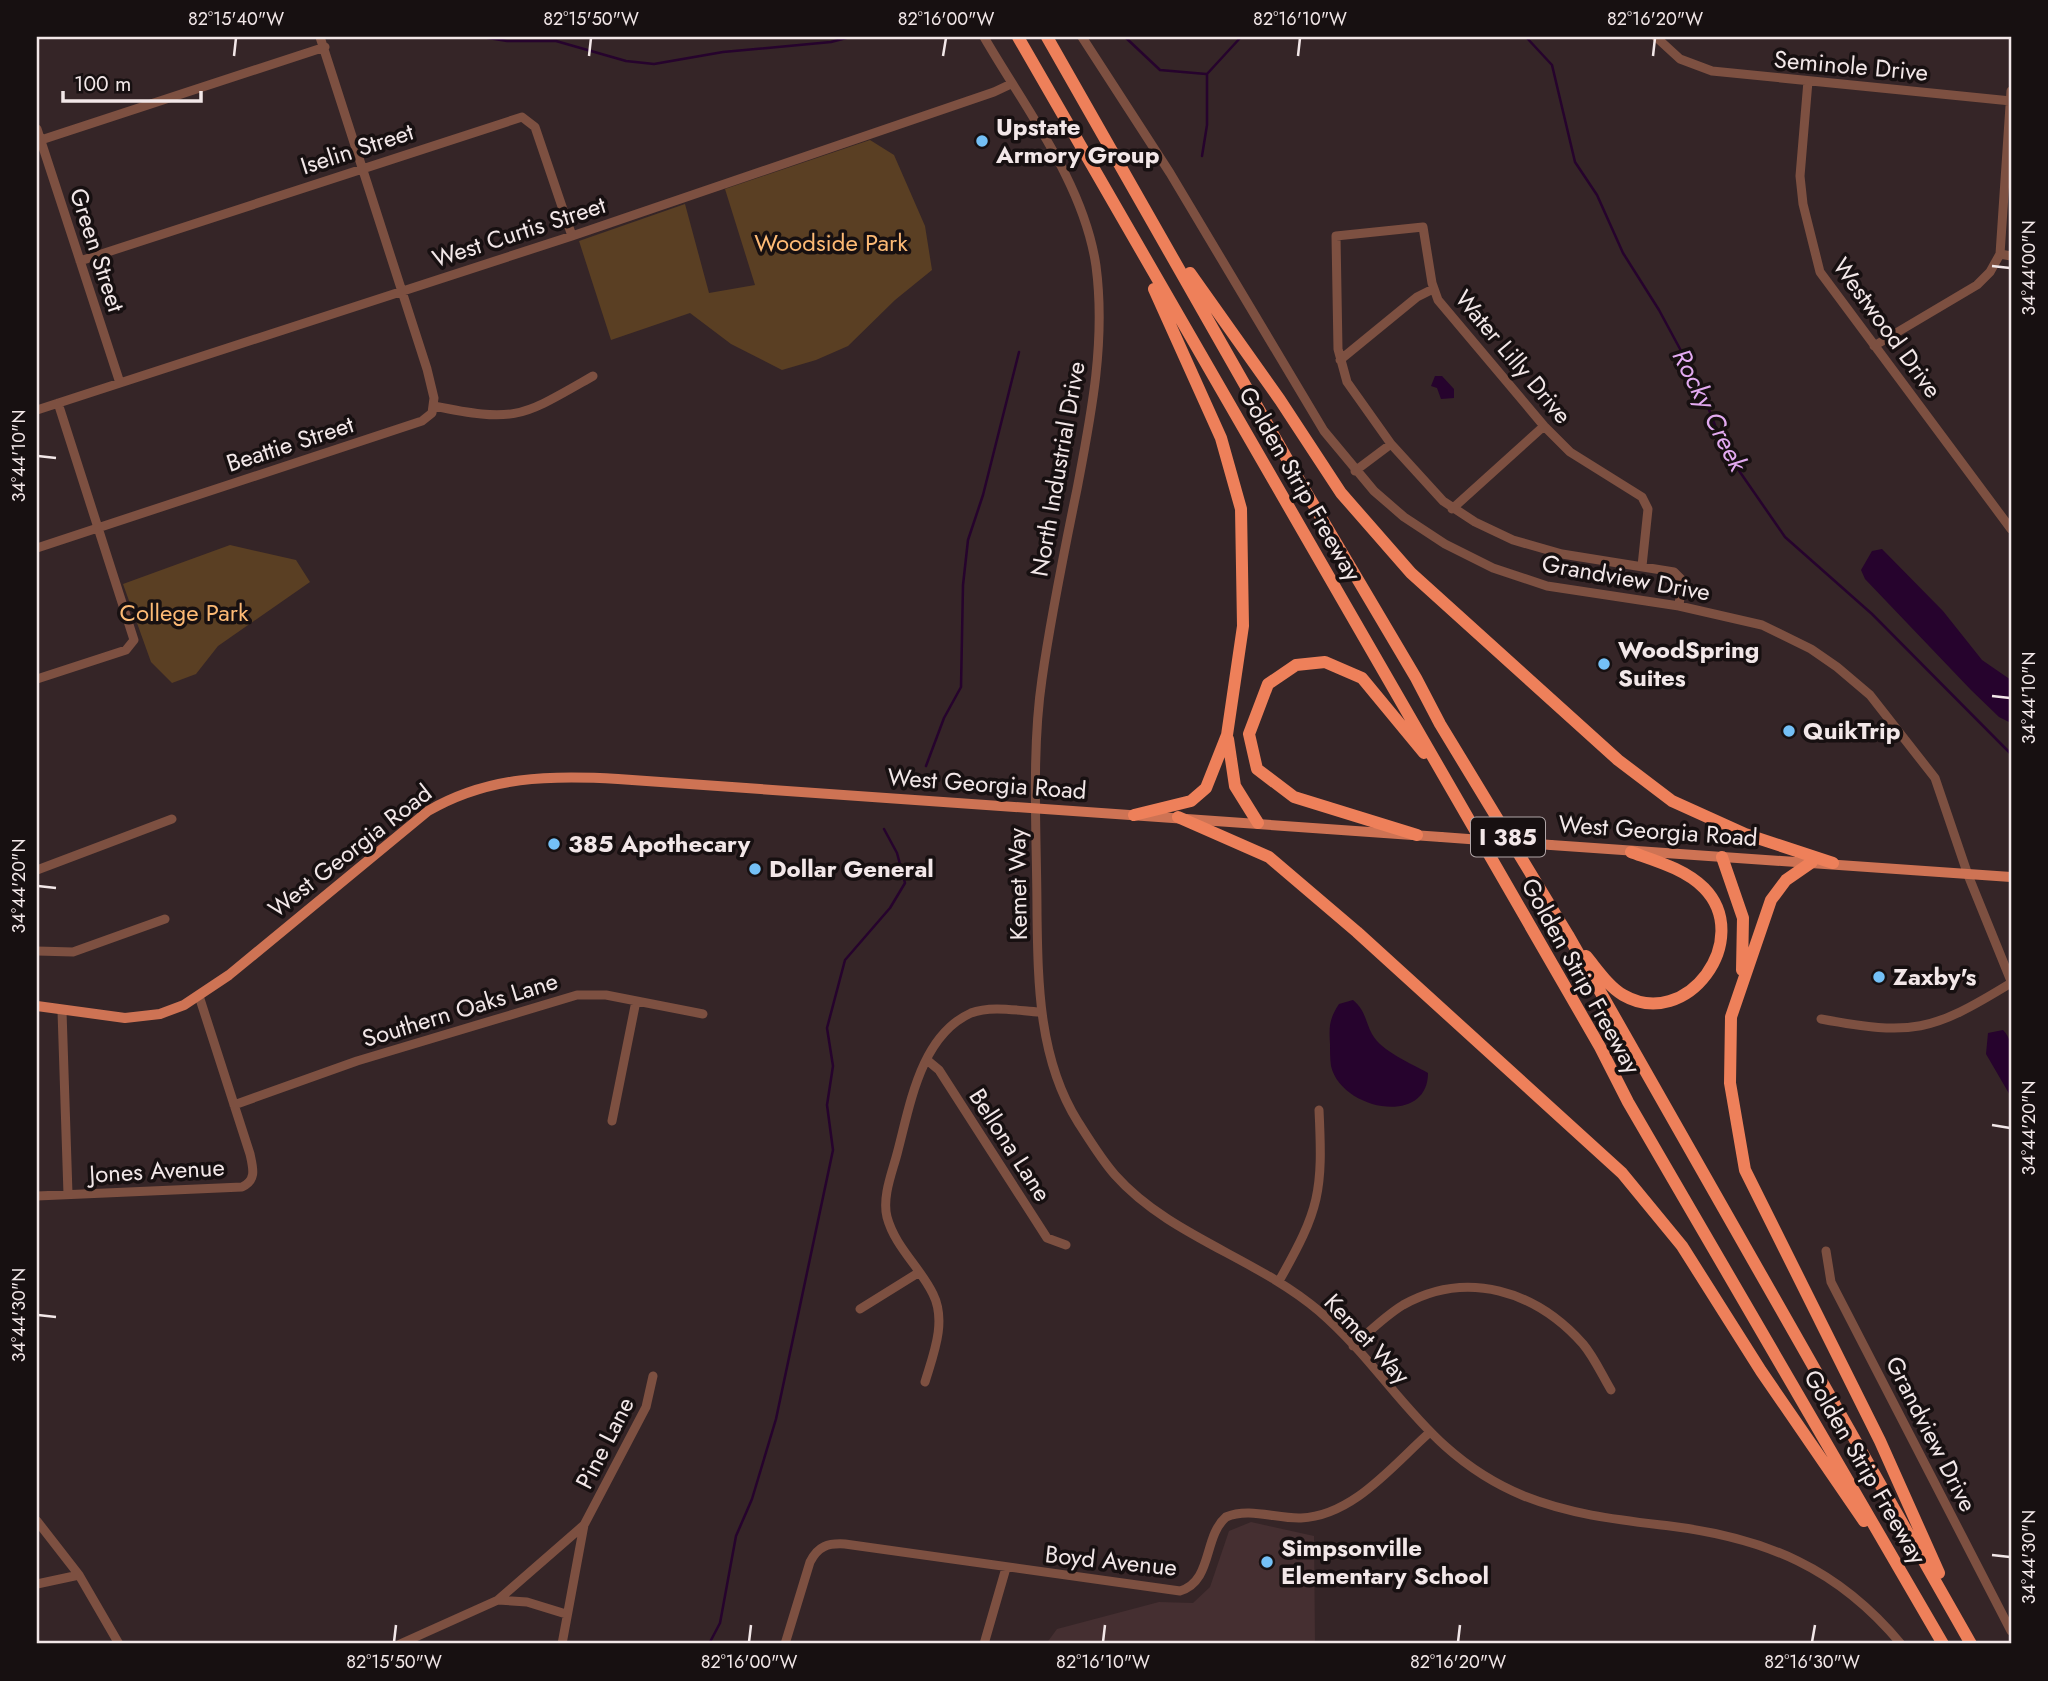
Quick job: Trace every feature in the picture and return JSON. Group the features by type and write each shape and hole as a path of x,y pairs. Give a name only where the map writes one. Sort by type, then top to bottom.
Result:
{"highway":[{"name":"Golden Strip Freeway","path":"1018,37 1600,1047 1634,1113 1943,1644"},
{"name":"Golden Strip Freeway","path":"1047,37 1410,667 1440,724 1568,935 1969,1641"},
{"path":"1147,212 1280,400 1341,493 1411,573 1618,760 1672,801 1745,834 1833,863"},
{"path":"1129,231 1221,438 1241,509 1243,626 1227,735 1206,788 1191,801 1134,815"},
{"path":"1417,835 1294,797 1258,769 1249,734 1268,684 1296,664 1325,662 1362,678 1449,784"},
{"path":"1227,735 1235,786 1258,823"},
{"path":"1178,817 1269,857 1357,932 1622,1173 1682,1245 1762,1371 1916,1598"},
{"path":"1568,935 1612,986 1633,1000 1661,1003 1690,992 1702,982 1721,943 1721,925 1714,903 1705,889 1690,876 1631,852"},
{"path":"1722,857 1743,918 1742,981"},
{"path":"1812,862 1786,880 1771,900 1731,1017 1730,1083 1745,1170 1880,1441 1969,1641"}],"main road":[{"name":"West Georgia Road","path":"37,1006 108,1018 140,1017 184,1005 199,996 418,818 463,793 501,782 539,777 595,778 1178,817 1631,852 1833,863 2011,877"}],"street":[{"path":"320,37 428,369 434,406 483,416 508,416 532,411 593,376"},
{"name":"North Industrial Drive","path":"984,37 1065,176 1084,217 1095,263 1100,318 1094,398 1041,684 1036,808"},
{"name":"Grandview Drive","path":"1082,37 1170,173 1324,431 1355,471 1404,517 1445,544 1493,568 1547,586 1679,606 1762,625 1811,649 1870,695 1935,778 1968,875 2011,982"},
{"name":"Seminole Drive","path":"1656,37 1671,52 1695,67 2011,101"},
{"path":"41,141 324,47"},
{"name":"Westwood Drive","path":"1808,81 1800,176 1814,256 1828,288 2011,529"},
{"name":"West Curtis Street","path":"37,410 572,236 1011,84"},
{"path":"1874,346 1977,285 1990,272 2000,254 2011,91"},
{"name":"Iselin Street","path":"80,261 517,117 527,119 535,127 572,236"},
{"name":"Green Street","path":"37,129 120,383"},
{"name":"Water Lilly Drive","path":"1642,566 1648,509 1642,497 1570,452 1544,426 1438,300 1433,289 1423,227 1339,233 1334,242 1340,360 1347,382 1391,444 1452,509 1513,540 1550,551 1674,572 1682,580 1679,606"},
{"path":"2000,254 2011,256"},
{"path":"1340,360 1417,298 1433,289"},
{"path":"37,679 126,650 132,644 133,633 58,403"},
{"name":"Beattie Street","path":"37,548 422,421 429,417 434,406"},
{"path":"1452,509 1544,426"},
{"path":"1355,471 1391,444"},
{"name":"Kemet Way","path":"1036,808 1040,1012 1050,1055 1075,1117 1115,1175 1146,1202 1185,1228 1279,1282 1320,1312 1429,1433 1464,1463 1527,1497 1564,1510 1606,1519 1703,1531 1780,1551 1849,1591 1876,1614 1901,1644"},
{"path":"37,870 172,819"},
{"path":"37,951 73,953 165,919"},
{"path":"1821,1019 1884,1030 1920,1028 1958,1016 2011,982"},
{"name":"Southern Oaks Lane","path":"234,1105 358,1060 562,998 594,994 703,1014"},
{"name":"Jones Avenue","path":"37,1196 246,1185 254,1171 199,996"},
{"path":"612,1121 636,1001"},
{"path":"62,1011 68,1194"},
{"path":"925,1382 937,1341 939,1319 934,1295 902,1249 887,1216 887,1192 914,1088 928,1060 953,1024 974,1012 1040,1012"},
{"name":"Bellona Lane","path":"928,1060 939,1070 1047,1238 1066,1245"},
{"path":"1279,1282 1311,1223 1319,1196 1322,1168 1319,1110"},
{"name":"Grandview Drive","path":"1826,1251 1831,1282 2011,1631"},
{"path":"860,1309 918,1273"},
{"path":"1353,1346 1383,1320 1418,1298 1440,1290 1495,1289 1517,1294 1556,1317 1585,1346 1611,1390"},
{"name":"Pine Lane","path":"562,1644 584,1525 646,1407 653,1376"},
{"name":"Boyd Avenue","path":"785,1644 812,1557 826,1545 845,1544 1148,1589 1185,1590 1200,1575 1213,1535 1226,1517 1245,1512 1303,1518 1335,1511 1429,1433"},
{"path":"37,1521 79,1575 119,1644"},
{"name":"Pine Lane","path":"400,1644 498,1600 584,1525"},
{"path":"984,1644 1006,1568"},
{"path":"37,1584 79,1575"},
{"path":"498,1600 527,1602 566,1614"}],"shaded area":[{"path":"1435,376 1442,376 1454,389 1454,398 1441,399 1437,388 1431,386"},
{"path":"1882,549 1943,611 1982,660 2011,680 2011,723 1999,717 1971,690 1865,579 1861,570 1872,551"},
{"path":"1353,1000 1363,1012 1372,1034 1383,1046 1428,1073 1424,1090 1414,1101 1400,1106 1366,1102 1350,1093 1338,1081 1331,1066 1330,1023 1339,1004"},
{"path":"2003,1030 2008,1036 2012,1052 2011,1097 1986,1054 1988,1033"},
{"name":"Simpsonville Elementary School","path":"1251,1522 1314,1536 1315,1644 1046,1644 1057,1629 1159,1602 1193,1603 1210,1587 1229,1531"}],"green space":[{"name":"Woodside Park","path":"870,140 894,155 925,226 932,270 895,300 848,346 816,360 782,370 731,344 690,313 611,340 579,241 685,204 709,293 755,285 725,189"},
{"name":"College Park","path":"230,545 296,560 310,582 218,646 196,674 172,683 151,662 123,584"}],"waterway":[{"path":"482,37 507,41 556,41 626,61 654,64 723,52 831,42 850,37"},
{"path":"1125,37 1160,70 1206,74"},
{"path":"1202,156 1207,125 1207,74 1241,37"},
{"name":"Rocky Creek","path":"1526,37 1552,65 1575,162 1597,195 1623,253 1659,310 1700,386 1724,449 1785,537 1872,614 2011,754"},
{"path":"926,766 944,718 961,687 963,585 968,540 983,495 1019,352"},
{"path":"709,1644 720,1623 736,1536 752,1499 776,1419 833,1150 827,1105 833,1066 827,1028 845,960 890,908 905,883 897,853 884,829"}],"place":[{"name":"Upstate Armory Group","path":"982,141"},
{"name":"WoodSpring Suites","path":"1604,664"},
{"name":"QuikTrip","path":"1789,731"},
{"name":"385 Apothecary","path":"554,844"},
{"name":"Dollar General","path":"755,869"},
{"name":"Zaxby's","path":"1879,977"},
{"name":"Simpsonville Elementary School","path":"1267,1562"}]}
